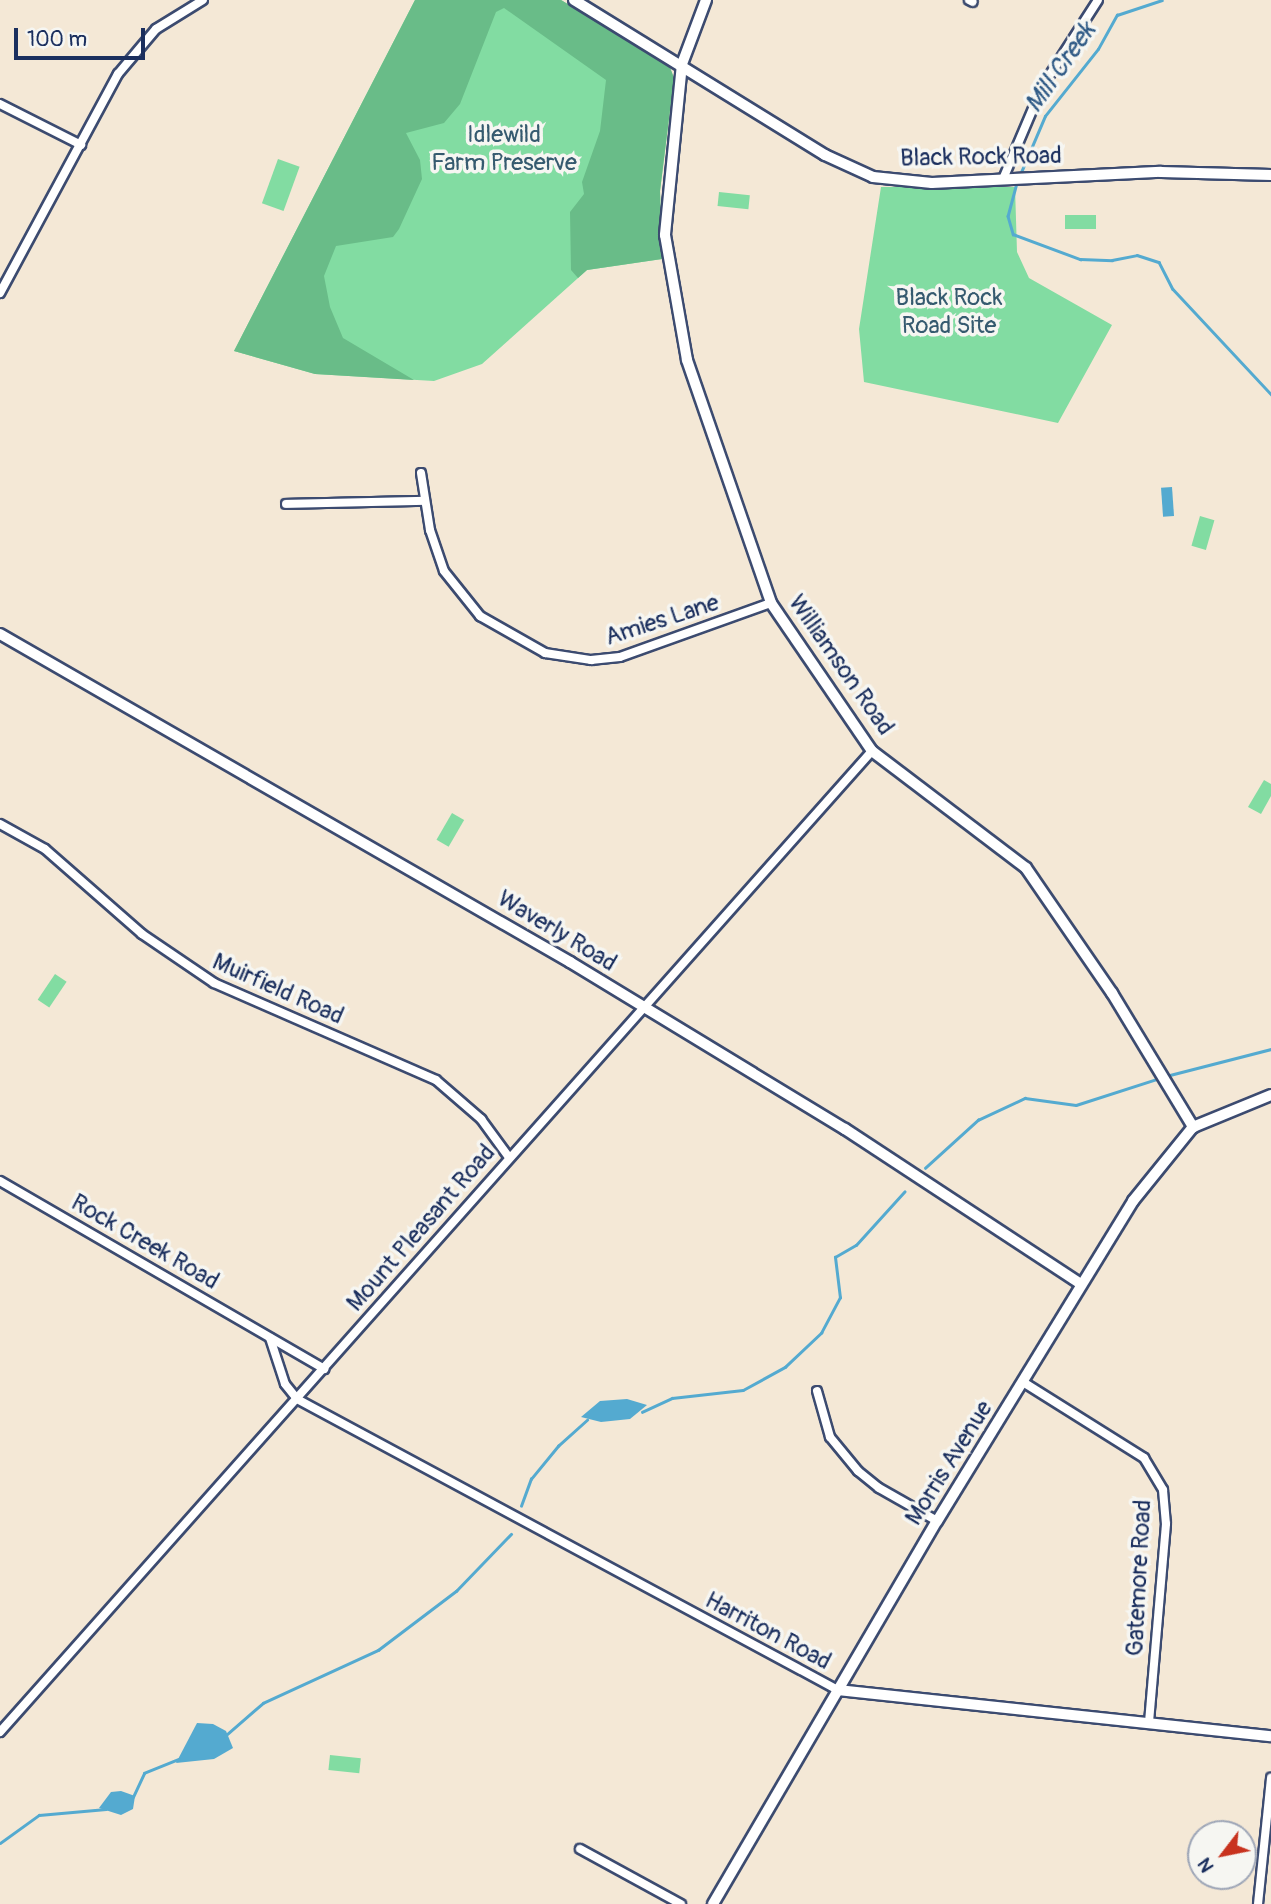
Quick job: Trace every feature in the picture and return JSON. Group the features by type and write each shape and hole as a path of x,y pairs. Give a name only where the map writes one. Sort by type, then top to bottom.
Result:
{"street":[{"path":"0,293 136,49 156,29 204,0"},
{"name":"Black Rock Road","path":"574,0 682,64 799,140 857,171 914,183 1161,172 1271,175"},
{"name":"Williamson Road","path":"706,0 682,64 665,235 687,360 771,603 872,751 1026,868 1193,1126"},
{"path":"1013,178 1042,86 1098,0"},
{"path":"0,104 81,145"},
{"name":"Amies Lane","path":"421,472 424,501 444,571 480,616 545,653 591,660 620,657 771,603"},
{"path":"286,504 424,501"},
{"name":"Waverly Road","path":"0,634 643,1008 845,1129 1081,1284"},
{"name":"Mount Pleasant Road","path":"0,1732 324,1369 508,1156 872,751"},
{"name":"Muirfield Road","path":"0,824 45,849 142,934 195,972 246,1000 436,1080 481,1119 508,1156"},
{"name":"Morris Avenue","path":"713,1904 937,1521 1081,1284 1161,1161 1193,1126 1271,1095"},
{"name":"Rock Creek Road","path":"0,1181 324,1369"},
{"path":"270,1338 285,1384 297,1399"},
{"name":"Gatemore Road","path":"1023,1382 1144,1458 1163,1490 1166,1524 1149,1723"},
{"path":"817,1391 831,1437 858,1471 878,1489 937,1521"},
{"name":"Harriton Road","path":"297,1399 838,1690 1271,1736"},
{"path":"1258,1904 1271,1778"},
{"path":"580,1849 681,1904"}],"green space":[{"name":"Idlewild Farm Preserve","path":"415,0 561,0 669,65 674,78 660,191 662,259 587,270 482,364 434,381 315,374 234,351"},
{"path":"415,0 561,0 669,65 674,78 660,191 662,259 587,270 578,278 571,270 570,212 584,194 582,182 600,131 606,80 504,8 496,12 460,104 444,123 406,133 420,160 422,179 399,229 393,237 336,246 324,276 330,307 343,338 414,380 315,374 234,351"},
{"path":"278,159 300,167 284,211 262,203"},
{"name":"Black Rock Road Site","path":"881,187 1015,187 1017,252 1029,278 1112,325 1058,423 864,382 859,329"},
{"path":"719,192 750,195 748,209 718,206"},
{"path":"1065,215 1096,215 1096,229 1065,229"},
{"path":"1200,516 1214,520 1206,550 1191,546"},
{"path":"1264,780 1271,784 1271,796 1261,814 1248,807"},
{"path":"452,813 464,820 449,847 436,840"},
{"path":"55,974 67,982 49,1008 38,1000"},
{"path":"330,1755 361,1758 359,1773 328,1770"}],"water":[{"path":"1172,487 1174,516 1163,517 1161,488"},
{"path":"627,1399 647,1405 630,1419 601,1422 581,1417 600,1401"},
{"path":"197,1723 213,1724 226,1731 233,1748 214,1759 176,1763"},
{"path":"121,1791 135,1796 133,1809 121,1815 99,1808 111,1792"}],"waterway":[{"name":"Mill Creek","path":"1019,177 1045,116 1098,49 1117,15 1162,0"},
{"name":"Mill Creek","path":"1017,183 1008,216 1013,234 1080,259 1112,260 1137,255 1159,262 1173,289 1271,394"},
{"path":"1166,1076 1271,1049"},
{"path":"925,1168 978,1120 1025,1098 1076,1105 1160,1078"},
{"path":"642,1412 672,1398 743,1390 785,1367 821,1333 840,1298 835,1257 856,1245 904,1192"},
{"path":"521,1506 531,1479 558,1446 587,1420"},
{"path":"225,1736 263,1703 378,1650 456,1591 511,1534"},
{"path":"133,1797 144,1773 178,1759"},
{"path":"0,1843 39,1815 106,1809"}]}
